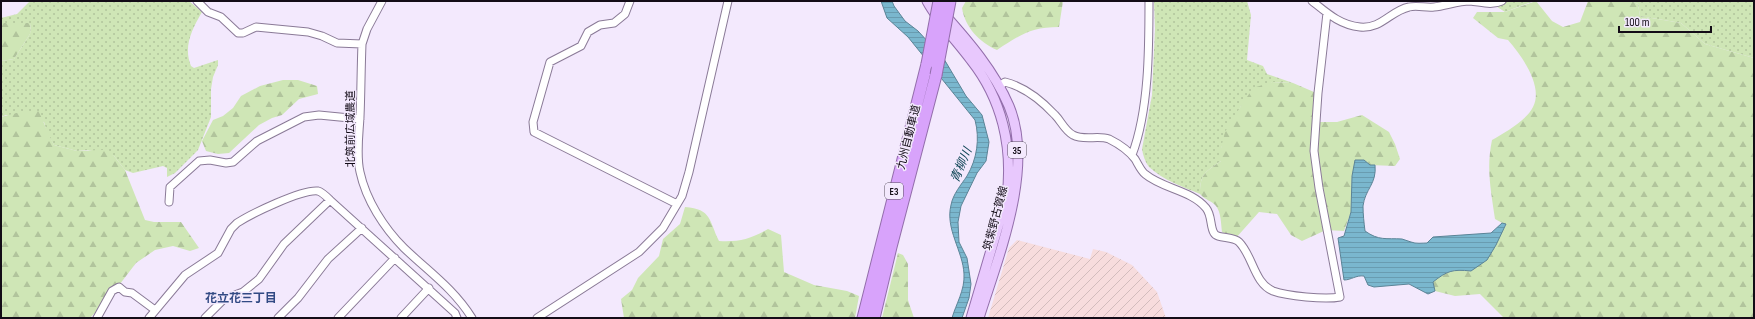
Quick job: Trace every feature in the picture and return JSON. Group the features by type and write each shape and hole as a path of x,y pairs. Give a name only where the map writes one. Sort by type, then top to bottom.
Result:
{"highway":[{"name":"九州自動車道","path":"863,318 927,64 938,1"},
{"name":"九州自動車道","path":"874,318 936,75 950,1"}],"main road":[{"name":"筑紫野古賀線","path":"927,1 940,24 982,75 995,99 1006,135 1009,176 1007,196 971,318"},
{"name":"筑紫野古賀線","path":"938,1 944,14 971,45 999,86 1014,120 1017,160 1016,187 1006,231 979,318"}],"street":[{"path":"197,1 208,12 221,17 238,33 243,33 256,27 308,32 322,36 337,43 362,44"},
{"name":"北筑前広域農道","path":"382,1 367,29 362,44 358,140 360,171 373,205 391,233 405,248 435,274 453,293 472,318"},
{"path":"630,1 624,14 614,23 600,25 594,28 588,32 581,46 550,62 533,122 534,132 677,204"},
{"path":"538,318 639,252 663,228 682,196 689,172 728,1"},
{"path":"1132,155 1140,129 1148,58 1149,1"},
{"path":"1312,1 1338,21 1359,27 1372,26 1383,22 1404,8 1411,6 1433,7 1470,1 1496,4 1502,1"},
{"path":"999,86 1005,82 1018,85 1034,96 1056,115 1068,132 1073,136 1079,138 1108,139 1121,146 1132,155 1144,174 1195,198 1203,204 1210,215 1213,233 1238,241 1246,251 1262,282 1273,291 1292,295 1340,298 1320,193 1314,151 1318,95 1327,13"},
{"path":"168,202 170,187 199,161 210,160 226,163 233,162 257,141 304,117 319,115 360,119"},
{"path":"148,318 185,275 218,253 231,229 237,223 244,218 293,196 311,191 320,192 330,200 429,288 455,313 457,318"},
{"path":"205,318 224,299 243,292 259,279 284,244 330,200"},
{"path":"278,318 298,298 328,259 362,228"},
{"path":"338,318 396,258"},
{"path":"97,318 112,291 119,287 125,292 132,293 155,310"},
{"path":"401,318 429,288"}],"shaded area":[{"path":"1017,240 1090,259 1093,249 1106,252 1132,265 1157,292 1166,318 988,318 1009,248"}],"green space":[{"path":"30,1 189,1 202,12 192,32 188,45 188,52 191,66 194,68 218,60 211,89 211,117 198,150 175,173 167,177 167,168 163,166 133,173 125,170 114,156 88,150 77,151 54,145 47,133 44,122 6,115 1,117 1,61 14,59 30,34 31,23 1,23 1,18 17,14"},
{"path":"966,1 1063,1 1059,27 1033,30 1012,40 997,50 984,43 970,28 962,8"},
{"path":"1154,1 1247,1 1251,15 1247,60 1263,66 1267,74 1293,83 1272,82 1241,106 1221,148 1221,161 1204,174 1200,187 1200,194 1160,176 1149,167 1143,154 1142,149 1152,95 1155,29"},
{"path":"1488,1 1534,1 1505,12"},
{"path":"1536,1 1552,21 1563,27 1580,22 1588,1 1631,1 1638,4 1640,16 1681,23 1705,44 1754,58 1754,318 1504,318 1480,294 1455,296 1435,291 1432,282 1442,275 1459,270 1471,271 1506,225 1495,219 1489,170 1492,140 1515,126 1526,117 1533,107 1536,99 1536,90 1530,71 1513,46 1508,40 1498,38 1473,18 1477,12 1505,12"},
{"path":"1631,1 1754,1 1754,58 1705,44 1681,23 1640,16 1638,4"},
{"path":"1,23 31,23 30,34 14,59 1,61"},
{"path":"283,80 298,80 317,86 318,94 299,99 282,115 272,118 259,125 229,153 218,154 206,151 202,141 213,120 223,116 233,108 241,96 260,86"},
{"path":"1272,82 1293,83 1314,92 1318,103 1318,122 1337,122 1362,115 1389,132 1395,144 1400,159 1395,166 1370,165 1352,176 1351,212 1344,231 1326,230 1302,241 1291,235 1277,214 1259,212 1235,239 1222,232 1218,209 1214,204 1200,194 1201,182 1204,174 1221,161 1221,148 1225,132 1241,106 1253,88"},
{"path":"24,111 39,111 54,145 77,151 103,150 114,156 125,170 145,220 154,222 181,222 199,248 190,251 173,246 155,250 136,263 110,297 90,318 1,318 1,117"},
{"path":"685,207 694,208 705,213 711,222 719,241 745,239 768,229 781,235 784,272 814,285 847,291 859,296 855,318 624,318 621,299 632,290 638,278 659,256 663,239 680,224"},
{"path":"898,253 903,255 908,264 908,300 914,318 882,318"}],"water":[{"path":"881,1 892,1 905,21 918,31 944,59 966,96 982,115 989,142 986,161 977,173 961,206 958,222 959,242 967,258 971,284 969,298 962,318 952,318 962,291 964,274 961,257 950,223 950,214 954,197 973,163 977,149 977,127 975,120 908,37 887,18"},
{"path":"1355,160 1364,160 1370,165 1375,165 1373,182 1366,195 1363,206 1365,231 1379,238 1402,239 1415,243 1427,243 1433,237 1491,233 1502,223 1506,224 1487,260 1471,271 1459,270 1442,275 1433,282 1435,291 1428,294 1409,284 1374,287 1368,285 1364,276 1344,280 1338,238 1344,236 1351,212 1352,176"}],"district":[{"name":"花立花三丁目","path":"241,298"}],"water label":[{"name":"青柳川","path":"961,165"}]}
